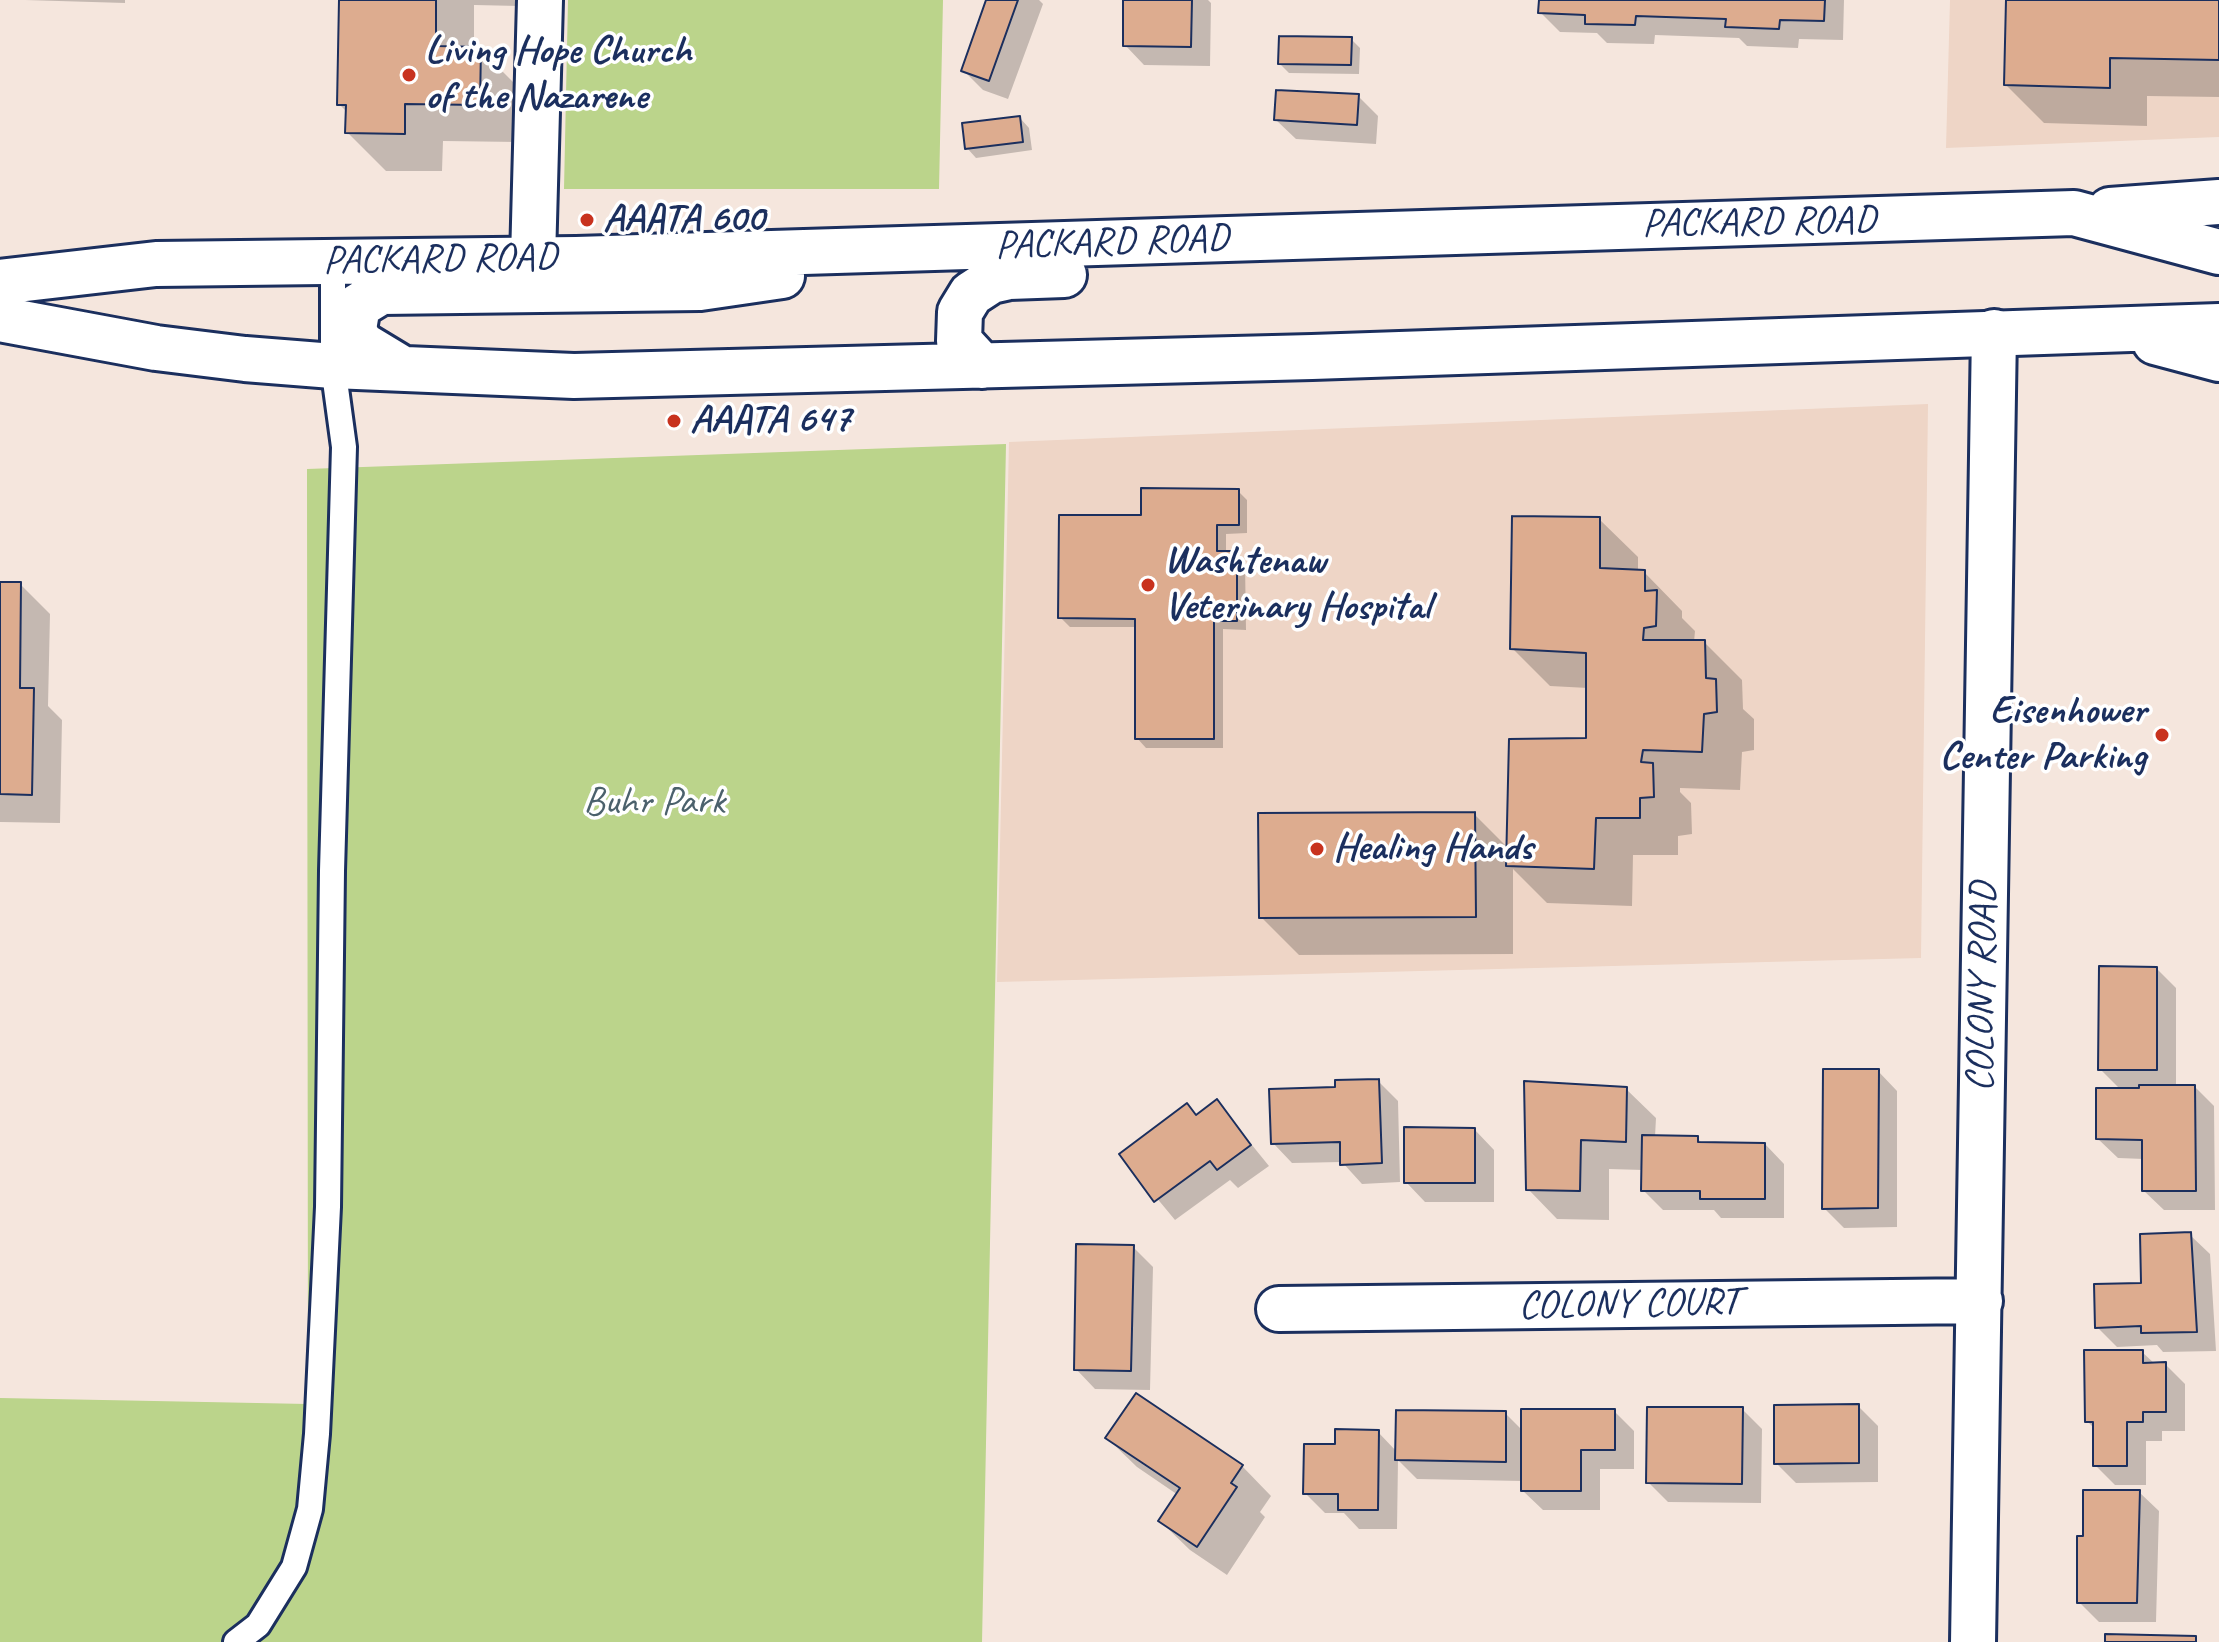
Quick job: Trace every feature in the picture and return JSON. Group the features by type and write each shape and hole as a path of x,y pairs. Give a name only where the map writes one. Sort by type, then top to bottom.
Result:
{"main road":[{"path":"533,259 540,0"},
{"path":"2074,213 2219,202"},
{"name":"PACKARD ROAD","path":"0,282 156,264 865,251 2074,213 2219,252"},
{"path":"982,366 965,350 958,325 960,312 971,294 991,281 1009,277 1238,270 1362,236"},
{"path":"403,369 360,343 354,329 358,306 381,292 700,288 765,281 865,251"},
{"path":"0,319 156,348 333,366 574,376 982,366 2219,326"},
{"path":"2106,330 2219,359"},
{"name":"COLONY ROAD","path":"1973,1642 1994,332"},
{"name":"COLONY COURT","path":"1279,1309 1980,1301"}],"lane":[{"path":"236,1642 258,1625 294,1567 310,1509 317,1434 328,1207 332,871 344,447 333,366 333,261"}],"shaded area":[{"path":"1950,0 2219,0 2219,137 1946,148"},
{"path":"1928,404 1921,958 997,982 1009,442"}],"green space":[{"path":"568,0 943,0 939,189 564,189"},
{"name":"Buhr Park","path":"1006,444 982,1642 0,1642 0,1398 308,1404 307,469"}],"building":[{"name":"Living Hope Church of the Nazarene","path":"339,0 436,0 436,46 481,47 480,105 405,104 405,134 345,133 346,105 337,105"},
{"path":"986,0 1018,0 989,81 961,71"},
{"path":"1123,0 1192,0 1191,47 1123,46"},
{"path":"1539,0 1825,0 1824,21 1780,20 1779,29 1725,27 1726,19 1636,16 1635,25 1585,24 1585,15 1538,13"},
{"path":"2006,0 2219,0 2219,60 2110,58 2110,88 2004,85"},
{"path":"1279,36 1352,37 1351,65 1278,64"},
{"path":"1276,90 1359,94 1357,125 1274,120"},
{"path":"1020,116 1023,142 965,149 962,123"},
{"name":"Washtenaw Veterinary Hospital","path":"1141,488 1239,489 1239,525 1217,525 1217,551 1237,551 1237,621 1214,621 1214,739 1135,739 1135,619 1058,618 1059,515 1141,515"},
{"path":"1512,516 1600,517 1600,568 1645,570 1645,591 1657,590 1656,626 1644,628 1643,640 1705,640 1706,678 1716,679 1717,712 1704,714 1702,752 1643,750 1641,762 1653,763 1654,797 1640,798 1640,818 1596,818 1594,869 1506,866 1509,739 1586,738 1586,653 1510,649"},
{"path":"0,582 21,582 20,688 34,688 32,795 0,794"},
{"path":"1475,812 1476,917 1259,918 1258,813"},
{"path":"2099,966 2157,967 2157,1070 2098,1070"},
{"path":"1823,1069 1879,1069 1878,1208 1822,1209"},
{"path":"1379,1079 1382,1163 1340,1165 1340,1142 1271,1144 1269,1089 1335,1087 1335,1080"},
{"path":"1524,1081 1627,1087 1626,1142 1581,1140 1580,1191 1526,1190"},
{"path":"2139,1085 2195,1085 2196,1191 2142,1191 2142,1140 2096,1139 2096,1088 2139,1088"},
{"path":"1217,1099 1251,1145 1217,1170 1210,1161 1154,1202 1119,1154 1187,1103 1196,1115"},
{"path":"1404,1127 1475,1128 1475,1183 1404,1183"},
{"path":"1642,1135 1698,1136 1698,1142 1765,1143 1765,1199 1700,1199 1700,1191 1641,1191"},
{"path":"2191,1232 2197,1332 2141,1333 2141,1326 2095,1328 2094,1284 2141,1283 2140,1234"},
{"path":"1076,1244 1134,1245 1131,1371 1074,1370"},
{"path":"2084,1350 2143,1350 2143,1363 2166,1362 2166,1412 2143,1412 2143,1422 2127,1422 2127,1466 2093,1466 2093,1422 2085,1422"},
{"path":"1136,1393 1243,1465 1231,1483 1237,1487 1197,1547 1158,1521 1180,1488 1105,1438"},
{"path":"1859,1404 1859,1463 1774,1464 1774,1405"},
{"path":"1647,1407 1743,1407 1742,1484 1646,1483"},
{"path":"1521,1409 1615,1409 1615,1450 1581,1450 1581,1491 1521,1491"},
{"path":"1396,1410 1506,1411 1506,1462 1395,1460"},
{"path":"1335,1429 1379,1430 1378,1510 1338,1510 1338,1494 1303,1494 1304,1444 1335,1444"},
{"path":"2083,1490 2140,1490 2137,1603 2077,1603 2077,1536 2083,1536"},
{"path":"2105,1634 2196,1636 2196,1642 2105,1642"}],"place":[{"name":"Living Hope Church of the Nazarene","path":"409,75"},
{"name":"AAATA 600","path":"587,220"},
{"name":"AAATA 647","path":"674,421"},
{"name":"Washtenaw Veterinary Hospital","path":"1148,585"},
{"name":"Eisenhower Center Parking","path":"2162,735"},
{"name":"Healing Hands","path":"1317,849"}]}
